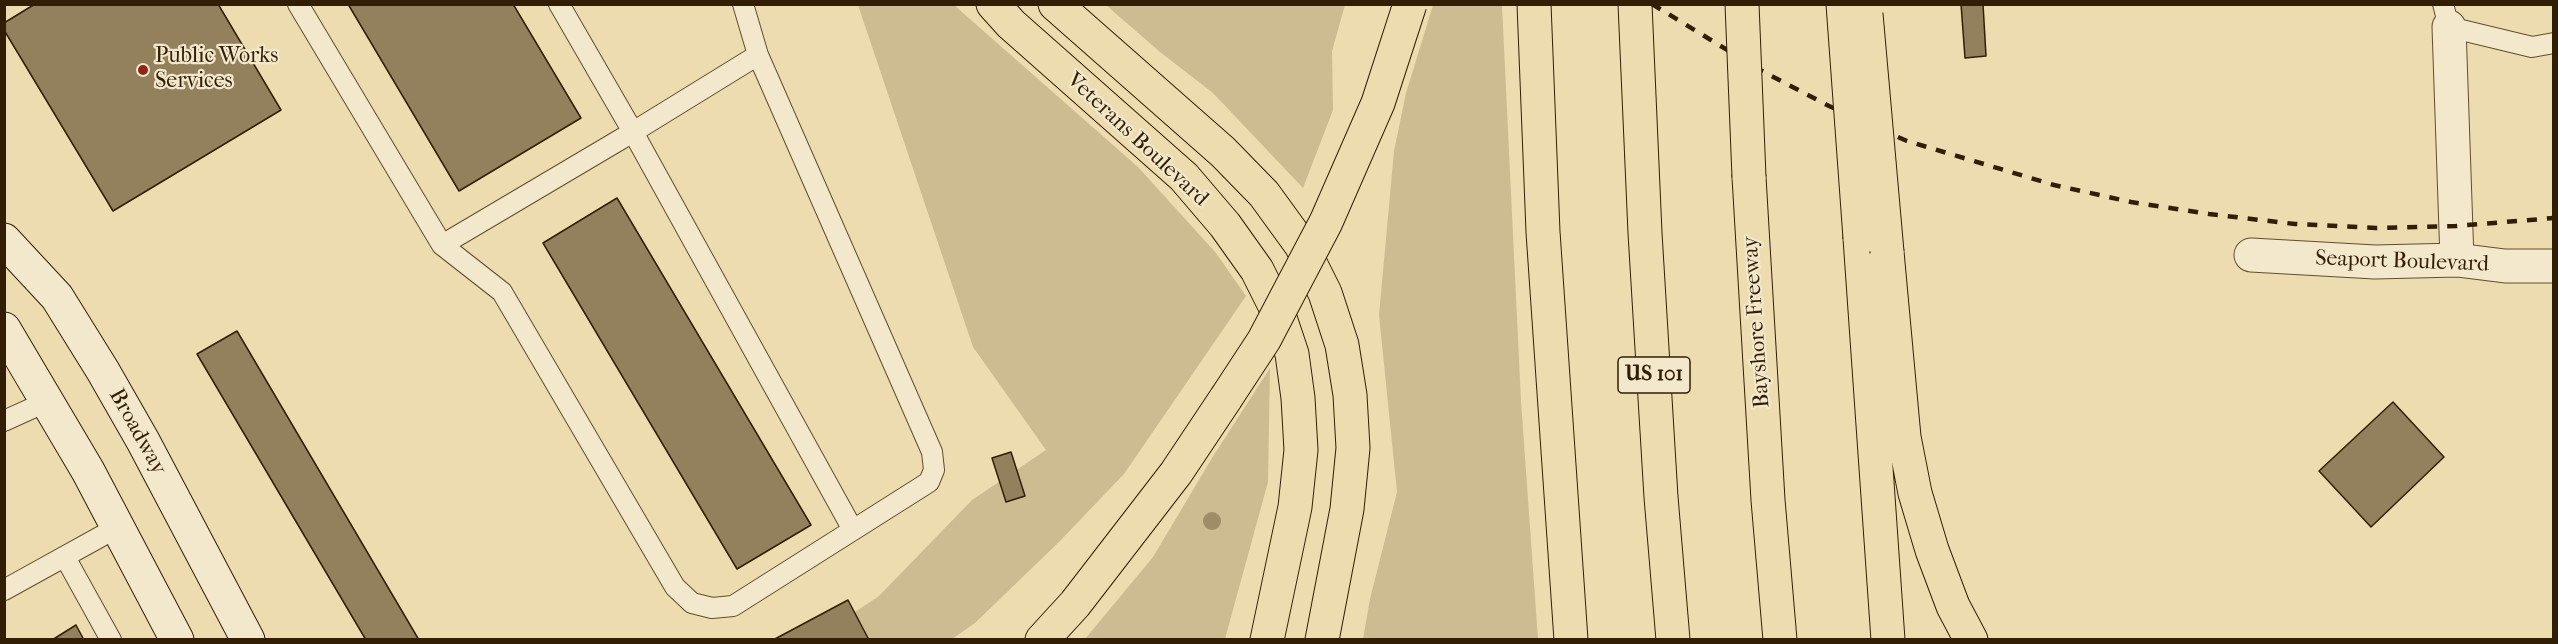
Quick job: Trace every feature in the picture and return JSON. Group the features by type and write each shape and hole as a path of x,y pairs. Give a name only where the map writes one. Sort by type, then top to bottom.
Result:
{"main road":[{"name":"Veterans Boulevard","path":"993,4 1011,24 1184,177 1225,225 1257,270 1278,312 1292,354 1298,398 1301,450 1295,507 1267,639"},
{"name":"Veterans Boulevard","path":"1055,4 1222,152 1264,194 1301,245 1325,293 1342,345 1350,395 1353,448 1347,509 1322,639"},
{"path":"1042,639 1076,604 1161,492 1264,340 1326,222 1378,103 1410,4"},
{"path":"1534,4 1543,232 1571,639"},
{"name":"US 101","path":"1635,4 1661,486 1674,639"},
{"name":"Bayshore Freeway","path":"1742,4 1749,177 1768,500 1780,639"},
{"path":"1858,8 1874,245 1888,639"},
{"path":"1874,245 1915,493 1932,550 1953,606 1971,639"}],"street":[{"path":"2446,16 2457,260"},
{"name":"Broadway","path":"4,240 57,297 103,371 148,450 248,639"},
{"name":"Seaport Boulevard","path":"2251,255 2375,262 2457,260 2505,266 2553,266"},
{"path":"4,329 48,401 177,639"}],"lane":[{"path":"298,4 442,245 502,292 675,587 692,603 712,608 733,606 929,482 934,470 933,452 758,55 743,4"},
{"path":"559,4 633,132 852,530"},
{"path":"2446,16 2532,47 2553,43"},
{"path":"442,245 758,55"},
{"path":"4,421 48,401"},
{"path":"4,590 118,527"},
{"path":"64,557 111,639"}],"shaded area":[{"path":"858,5 954,5 1138,167 1216,253 1246,296 1124,474 1059,542 975,623 952,639 813,640 879,596 972,500 1046,450 973,347"},
{"path":"1106,5 1345,5 1332,51 1333,110 1303,188 1213,93 1160,52"},
{"path":"1433,5 1502,5 1521,401 1538,639 1363,639 1370,599 1397,492 1379,315 1394,151 1406,93"},
{"path":"1270,368 1268,482 1225,639 1085,639 1153,557 1212,458"}],"building":[{"name":"Public Works Services","path":"35,4 218,4 281,110 113,211 4,30 4,23"},
{"path":"348,4 513,4 581,118 459,191"},
{"path":"1961,4 1983,4 1986,56 1965,58"},
{"path":"617,198 811,525 737,569 543,243"},
{"path":"237,331 419,640 366,640 197,354"},
{"path":"2393,402 2444,457 2371,527 2319,471"},
{"path":"1011,452 1025,496 1006,502 992,458"},
{"path":"848,600 869,640 773,640"},
{"path":"76,625 84,640 52,640"}],"railway":[{"path":"1652,4 1760,70 1829,106 1907,141 2054,185 2131,202 2295,224 2376,228 2456,226 2554,218"}],"place":[{"name":"Public Works Services","path":"143,70"}]}
